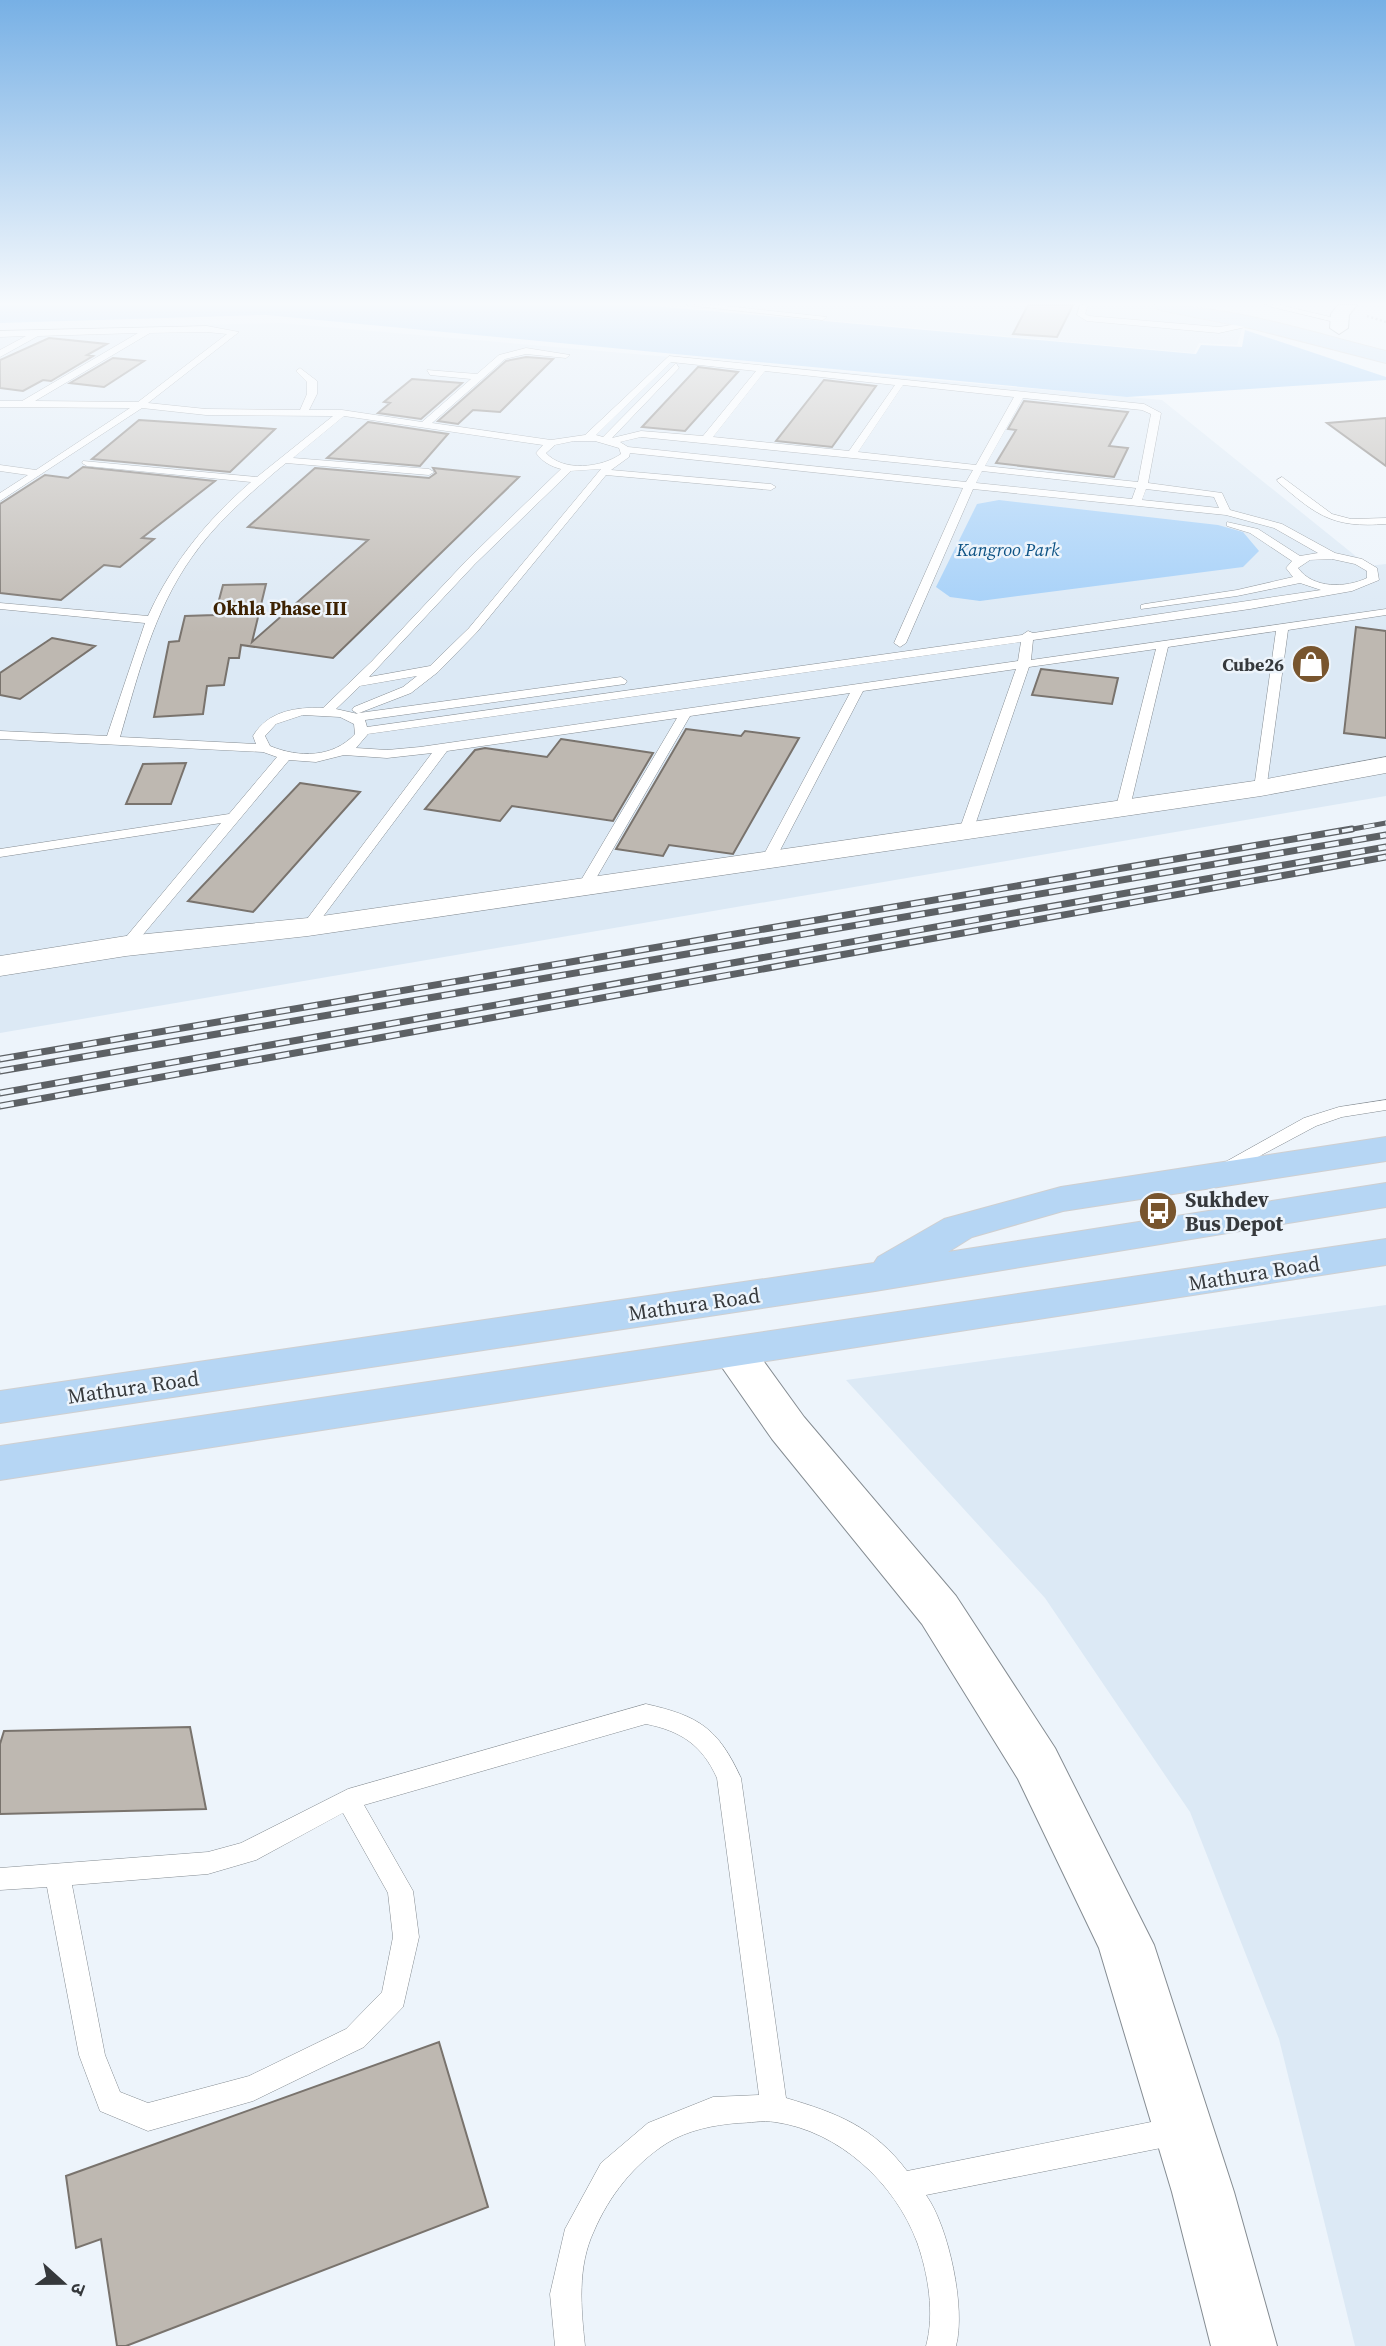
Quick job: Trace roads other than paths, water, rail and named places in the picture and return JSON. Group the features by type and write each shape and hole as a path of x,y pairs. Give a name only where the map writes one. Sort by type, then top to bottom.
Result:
{"highway":[{"path":"875,1277 958,1228 1062,1199 1386,1149"},
{"name":"Mathura Road","path":"0,1407 875,1277 1386,1195"},
{"name":"Mathura Road","path":"0,1463 1386,1252"}],"street":[{"path":"0,965 126,946 308,927 1261,788 1386,765"},
{"path":"734,1352 788,1428 939,1610 1037,1764 1126,1945 1183,2129 1244,2346"}],"lane":[{"path":"0,498 125,414"},
{"path":"112,741 151,620 184,559 217,520 260,480 341,414"},
{"path":"346,414 553,443 587,438 610,440 640,434 1142,486 1218,495 1226,512"},
{"path":"425,424 436,414"},
{"path":"587,438 611,414"},
{"path":"610,440 633,414"},
{"path":"706,439 726,414"},
{"path":"851,455 879,414"},
{"path":"900,643 966,491 1009,414"},
{"path":"1136,504 1156,414"},
{"path":"610,440 624,455 966,491 1234,524 1271,540 1298,560 1332,556 1358,561 1373,570 1386,568"},
{"path":"553,443 543,449 543,458 569,467 607,468 771,487"},
{"path":"350,716 407,691 433,669 473,630 607,468 624,455"},
{"path":"286,460 429,472"},
{"path":"87,463 260,480"},
{"path":"327,711 471,562 569,467"},
{"path":"0,468 37,473"},
{"path":"1282,480 1333,521 1349,524 1386,521"},
{"path":"966,491 1226,512 1262,520 1332,556"},
{"path":"1271,540 1301,538"},
{"path":"1298,560 1292,568 1301,579"},
{"path":"1370,582 1373,570"},
{"path":"642,678 1237,593 1301,579 1326,586 1352,588"},
{"path":"363,731 889,654 1250,606 1386,581"},
{"path":"1237,593 1250,606"},
{"path":"0,606 151,620"},
{"path":"1210,611 1237,633"},
{"path":"0,735 265,748 285,756 312,758 342,751 395,754 1386,611"},
{"path":"1261,788 1283,626"},
{"path":"966,831 1024,663 1028,635"},
{"path":"1123,807 1163,644"},
{"path":"889,654 896,681"},
{"path":"356,683 433,669"},
{"path":"265,748 259,736 268,723 290,714 327,711 350,716 628,680"},
{"path":"768,860 859,687"},
{"path":"584,887 687,711"},
{"path":"350,716 363,731"},
{"path":"342,751 358,741 363,731"},
{"path":"308,927 443,748"},
{"path":"126,946 230,818 285,756"},
{"path":"0,853 230,818"},
{"path":"1210,1175 1310,1122 1339,1112 1386,1105"},
{"path":"0,1879 58,1877 208,1863 247,1852 348,1799 646,1714 680,1720 698,1731 717,1749 729,1778 774,2108"},
{"path":"58,1877 92,2055 110,2101 148,2117 253,2088 355,2038 394,1998 406,1937 400,1891 348,1799"},
{"path":"570,2346 565,2294 579,2229 611,2173 658,2133 713,2111 774,2108 832,2125 883,2162 919,2210 941,2268 945,2332 942,2346"},
{"path":"902,2186 1183,2129"}],"railway":[{"path":"1342,831 1386,823"},
{"path":"0,1059 1352,829"},
{"path":"0,1071 1386,835"},
{"path":"0,1093 1386,847"},
{"path":"0,1106 1386,857"}],"place":[{"name":"Cube26","path":"1311,664"},
{"name":"Sukhdev Bus Depot","path":"1158,1211"}],"district":[{"name":"Okhla Phase III","path":"280,608"}],"park label":[{"name":"Kangroo Park","path":"1008,549"}]}
